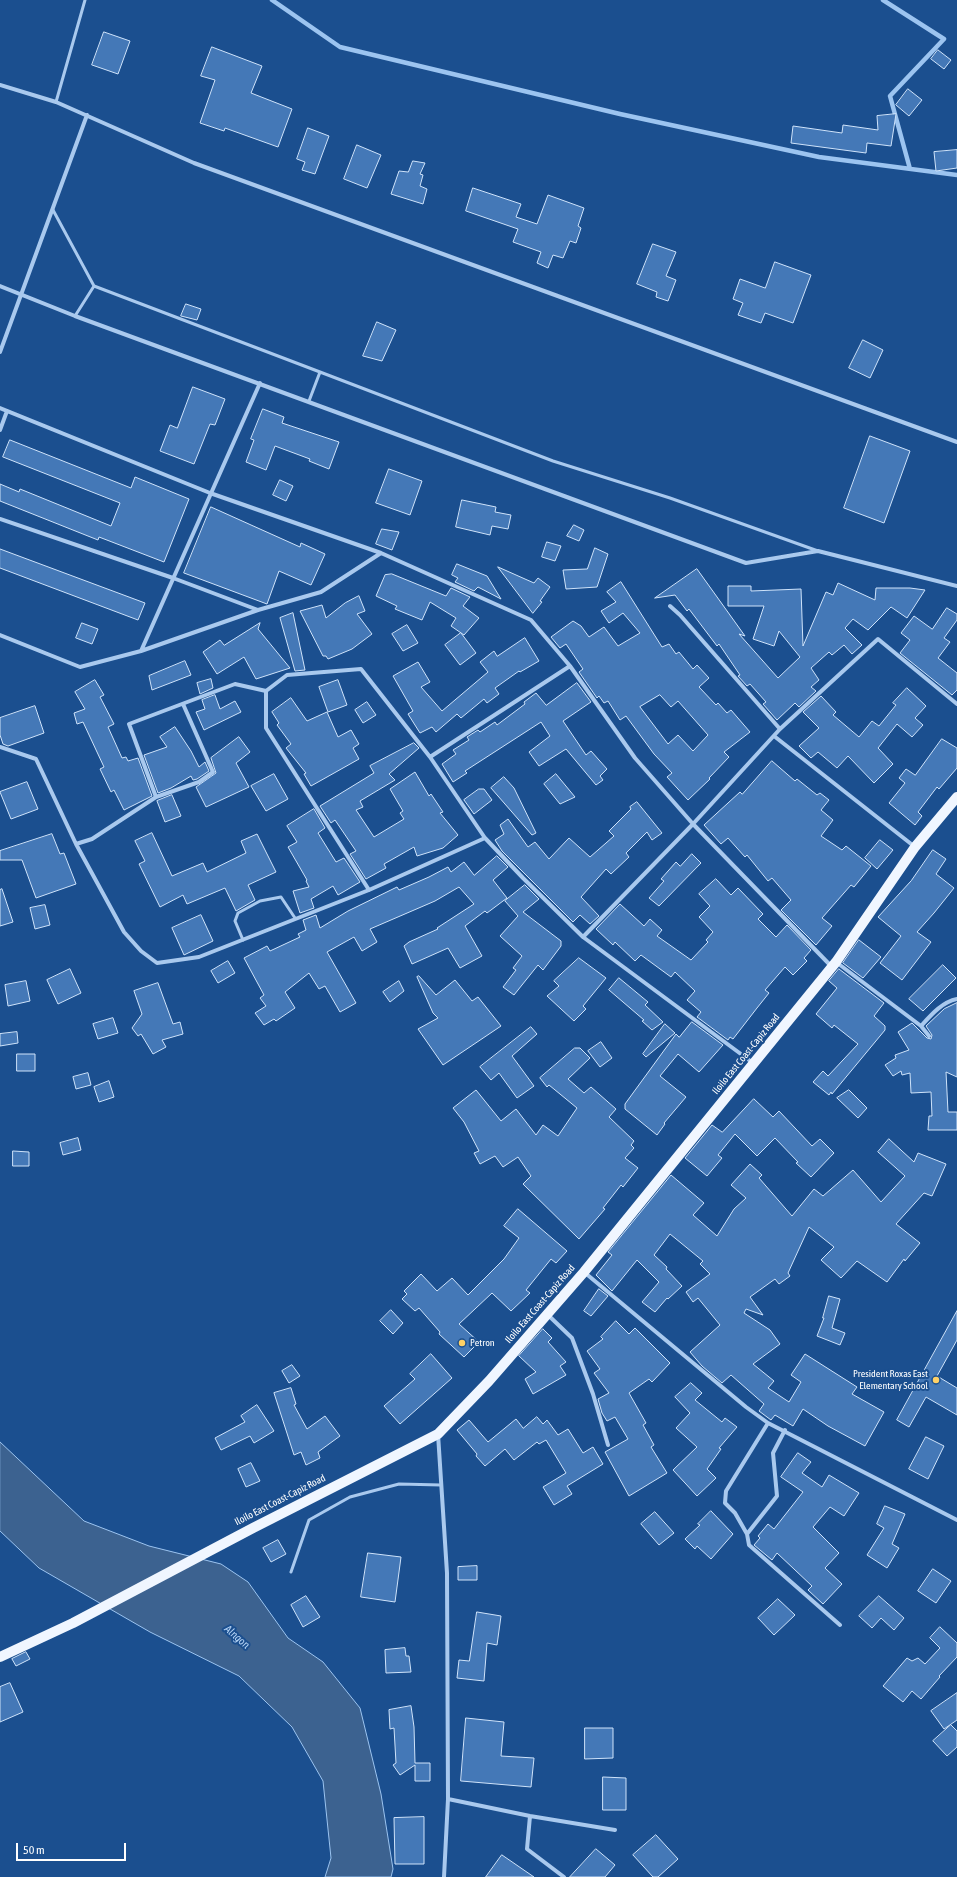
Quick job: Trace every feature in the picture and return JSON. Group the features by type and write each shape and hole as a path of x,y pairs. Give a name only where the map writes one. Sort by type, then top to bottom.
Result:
{"main road":[{"name":"Iloilo East Coast-Capiz Road","path":"0,1656 73,1623 253,1528 438,1434 489,1381 584,1272 834,964 915,847 957,797"}],"street":[{"path":"0,85 56,102 194,163 957,442"},
{"path":"0,352 87,115"},
{"path":"0,286 75,316 260,382 746,563 818,551 957,586"},
{"path":"141,651 260,382"},
{"path":"0,408 210,493 381,553 531,620 570,666 635,758 693,824 834,964 921,1026 929,1036"},
{"path":"0,430 7,411"},
{"path":"0,519 173,578 258,610"},
{"path":"0,635 80,667 141,651 258,610 321,592 381,553"},
{"path":"670,606 680,615 780,729"},
{"path":"583,937 693,824 780,729 878,638 957,704"},
{"path":"430,756 570,666"},
{"path":"266,691 287,675 361,669 430,756 485,838 583,937 754,1063"},
{"path":"156,797 129,724 235,684 266,691"},
{"path":"266,691 266,728 369,890"},
{"path":"76,844 92,839 156,797 198,782 213,772 183,704"},
{"path":"774,736 915,847"},
{"path":"0,747 36,759 76,844 124,932 141,951 157,963 199,957 369,890 485,838"},
{"path":"921,1026 936,1010 951,1000 957,999"},
{"path":"584,1272 746,1407 768,1423 785,1430 957,1520"},
{"path":"547,1315 572,1338 593,1394 608,1445"},
{"path":"768,1423 726,1491 725,1503 735,1513 747,1534 749,1545 840,1625"},
{"path":"747,1534 777,1496 773,1453 785,1430"},
{"path":"438,1434 446,1573 448,1799 444,1877"},
{"path":"448,1799 530,1816 615,1830"},
{"path":"530,1816 527,1849 564,1877"}],"lane":[{"path":"56,102 84,0"},
{"path":"53,210 94,286 553,462 670,498 818,551"},
{"path":"75,316 94,286"},
{"path":"310,401 320,372"},
{"path":"243,940 236,921 238,913 260,902 281,897 295,918"},
{"path":"291,1572 309,1520 350,1497 400,1484 441,1484"}],"water":[{"name":"Alngon","path":"0,1442 84,1521 149,1546 221,1564 248,1582 288,1638 323,1662 360,1708 381,1794 393,1869 391,1877 325,1877 331,1858 323,1781 292,1727 239,1676 150,1632 39,1568 0,1531"}],"building":[{"path":"104,32 130,41 118,74 92,65"},
{"path":"212,47 262,66 251,93 292,109 278,147 225,128 224,131 200,123 215,80 201,76"},
{"path":"938,50 951,60 944,69 931,59"},
{"path":"908,89 922,100 909,116 896,105"},
{"path":"896,114 891,146 867,143 866,153 791,143 793,126 842,133 843,125 878,130 877,116"},
{"path":"308,128 329,136 315,174 302,170 305,162 297,159"},
{"path":"357,145 381,155 367,188 344,179"},
{"path":"957,150 957,168 936,171 934,152"},
{"path":"413,161 425,163 420,174 423,175 420,186 427,189 423,204 391,194 399,171 408,172"},
{"path":"473,188 521,204 516,217 537,224 548,195 584,208 578,226 581,228 576,243 570,241 563,258 553,255 548,268 537,263 541,252 513,242 518,229 466,211"},
{"path":"653,244 676,252 666,276 676,280 668,301 656,297 657,292 637,284"},
{"path":"775,262 811,275 793,323 765,313 761,323 738,315 743,303 733,299 740,279 765,288"},
{"path":"186,304 201,309 197,320 181,316"},
{"path":"377,322 396,330 382,361 363,356"},
{"path":"863,340 883,350 870,378 849,368"},
{"path":"193,387 225,399 215,425 210,424 194,464 160,451 170,425 177,428"},
{"path":"263,409 284,417 282,423 339,442 329,469 309,461 310,459 275,446 266,470 246,462 254,440 251,439"},
{"path":"870,436 910,451 884,523 844,508"},
{"path":"10,440 131,488 135,477 189,499 164,562 99,537 98,540 0,501 0,484 19,492 20,489 111,526 120,503 3,457"},
{"path":"389,469 422,481 410,515 376,503"},
{"path":"280,480 293,486 286,501 273,495"},
{"path":"462,500 496,507 495,512 511,515 508,529 492,526 490,535 456,527"},
{"path":"211,507 300,547 301,543 325,554 311,585 279,571 267,604 184,573"},
{"path":"574,525 584,530 579,541 567,536"},
{"path":"382,529 399,532 392,550 376,544"},
{"path":"547,542 561,546 555,561 542,557"},
{"path":"595,548 608,554 597,587 566,589 563,570 587,569"},
{"path":"0,549 145,603 138,620 0,568"},
{"path":"457,564 487,576 501,599 478,587 474,591 455,582 458,578 452,575"},
{"path":"498,567 534,583 538,578 550,587 540,601 542,602 533,613"},
{"path":"697,569 745,636 739,634 778,678 800,657 779,631 774,646 753,639 764,606 728,606 728,586 751,586 751,591 801,589 803,646 826,592 833,595 838,583 875,600 876,588 910,588 925,590 907,618 891,607 868,630 853,619 845,628 862,645 852,654 844,645 832,655 829,652 811,668 819,680 811,687 816,691 799,707 795,703 777,720 763,704 766,702 750,684 747,686 738,676 740,675 719,644 717,646 689,609 687,611 675,595 655,598"},
{"path":"392,574 446,596 451,588 470,597 463,606 479,618 464,635 451,626 456,618 430,602 422,620 395,609 397,606 376,596 385,575"},
{"path":"621,582 662,647 669,644 676,654 679,652 693,669 697,665 709,678 699,687 716,705 718,703 727,713 731,710 750,732 724,752 729,757 709,778 710,779 688,800 667,777 672,773 654,754 626,716 620,720 608,701 604,703 599,696 597,698 579,672 583,669 566,644 560,648 551,637 573,621 581,626 589,637 604,627 618,646 640,633 623,613 609,623 601,611 616,602 607,592","holes":["660,695 671,707 678,701 708,735 693,751 678,735 668,744 640,707"]},
{"path":"359,596 365,611 357,614 372,634 352,649 328,659 326,656 323,656 300,611 322,605 326,618 345,603"},
{"path":"947,608 957,614 957,620 944,638 950,642 938,658 957,673 957,690 952,695 900,653 910,640 901,633 914,616 932,629"},
{"path":"293,613 305,670 295,671 280,618"},
{"path":"82,623 98,629 92,644 76,638"},
{"path":"260,623 258,629 290,668 256,679 244,657 217,674 203,652 220,640 224,645"},
{"path":"407,625 418,643 403,651 392,634"},
{"path":"461,633 476,653 460,665 445,645"},
{"path":"525,638 539,661 520,672 519,671 495,688 499,694 487,703 484,699 461,718 457,714 436,732 432,727 420,733 408,714 413,711 393,676 418,662 430,682 421,687 442,711 488,672 480,662 494,651 497,656"},
{"path":"185,661 191,675 152,690 149,676"},
{"path":"211,679 213,688 200,694 197,683"},
{"path":"95,680 104,695 100,697 114,724 108,727 122,758 126,757 128,761 138,758 152,796 124,810 114,790 111,792 100,769 104,767 83,722 77,724 74,713 85,709 75,692"},
{"path":"338,680 347,705 328,712 319,687"},
{"path":"577,683 591,702 563,721 586,755 591,751 607,769 600,776 603,780 596,785 566,749 539,766 529,752 550,736 541,722 465,771 467,773 453,782 442,764 456,754 453,750 469,740 467,737 478,730 480,732 495,722 497,725 525,704 524,702 536,693 546,705"},
{"path":"907,688 926,706 915,718 923,725 912,737 897,724 878,748 893,764 874,783 848,756 837,768 818,752 811,758 799,746 819,728 803,712 821,696 836,712 833,715 859,737 872,721 879,726 896,705 893,703"},
{"path":"215,695 220,709 235,701 241,712 204,730 196,712 205,709 202,700"},
{"path":"291,698 307,721 327,712 338,737 351,730 359,744 353,748 359,759 311,786 304,774 306,773 286,748 291,744 277,725 279,723 272,712"},
{"path":"367,702 376,715 363,723 355,710"},
{"path":"35,706 44,733 8,746 3,744 0,735 0,718"},
{"path":"175,727 191,751 199,767 205,762 209,771 197,779 193,780 191,776 171,788 158,793 144,755 167,747 160,737"},
{"path":"239,737 250,752 236,763 249,787 206,807 196,787 216,773 211,758"},
{"path":"942,739 957,748 957,768 939,789 937,787 918,812 922,816 915,825 889,803 905,783 899,778 906,769 915,775"},
{"path":"414,743 419,748 389,774 395,780 360,801 363,807 356,810 374,837 404,819 400,813 403,811 390,789 415,772 429,796 431,794 443,812 440,813 458,835 443,848 417,856 414,847 384,864 386,868 366,879 350,854 356,851 335,820 331,823 320,806 374,773 370,766"},
{"path":"772,761 795,781 797,779 817,795 820,793 829,800 821,810 833,820 821,836 842,850 846,846 871,866 854,887 851,885 822,918 832,926 816,945 781,910 791,900 772,878 768,881 747,855 745,857 728,838 721,844 704,825 740,792 742,794"},
{"path":"274,774 288,799 266,811 251,786"},
{"path":"556,774 575,797 560,804 544,784"},
{"path":"504,777 514,788 536,833 532,835 491,788"},
{"path":"27,782 38,809 11,819 0,792"},
{"path":"479,789 484,789 492,800 474,814 464,800"},
{"path":"172,795 181,816 165,822 157,801"},
{"path":"637,802 662,833 652,840 647,832 626,853 629,857 611,874 606,869 581,897 599,916 590,924 580,915 573,922 502,851 495,840 504,834 500,825 508,819 528,847 535,842 549,859 569,838 590,857 614,836 609,831 631,809 630,807"},
{"path":"314,809 325,828 318,833 336,862 344,858 360,882 338,895 333,886 311,899 314,908 300,913 293,891 309,887 306,881 307,880 288,847 297,842 287,826"},
{"path":"152,833 172,876 203,863 207,872 246,853 241,841 257,834 276,872 248,885 255,900 236,911 225,888 187,904 183,895 160,907 139,864 145,861 135,841"},
{"path":"52,834 60,854 64,853 76,884 36,898 22,860 0,860 0,851"},
{"path":"880,840 893,850 877,869 865,858"},
{"path":"933,850 946,859 936,874 954,888 917,932 931,942 902,980 880,963 901,936 878,917 911,881"},
{"path":"692,854 701,863 659,906 649,898 664,881 661,879 676,862 680,866"},
{"path":"497,856 508,867 493,880 507,898 487,913 485,911 465,926 482,956 460,968 448,948 412,964 404,946 409,942 438,929 437,928 474,904 459,887 435,901 370,929 377,942 362,951 354,937 327,952 356,1003 340,1012 325,986 319,989 309,973 285,992 295,1008 276,1021 274,1019 264,1025 255,1013 266,1006 260,998 264,995 244,958 267,946 270,951 300,937 298,934 306,930 303,920 316,915 320,928 348,911 397,887 399,890 448,867 451,872 464,862 474,875"},
{"path":"716,879 731,895 738,888 763,914 758,919 776,937 787,925 811,950 804,958 807,961 793,975 785,967 765,990 769,993 733,1039 730,1037 728,1040 697,1017 701,1012 687,1000 695,991 675,972 671,977 641,955 635,961 615,942 613,945 596,929 620,904 644,926 650,919 662,930 657,936 691,960 708,942 706,940 713,932 699,917 710,906 699,894"},
{"path":"525,885 539,899 523,912 561,941 561,946 543,970 538,965 514,995 503,987 516,970 513,968 522,956 500,936 518,916 505,901"},
{"path":"2,889 13,922 0,926 0,890"},
{"path":"45,905 50,925 35,929 30,908"},
{"path":"201,915 213,941 184,955 172,928"},
{"path":"859,940 881,957 863,978 843,963"},
{"path":"579,958 606,978 583,1006 586,1009 574,1021 547,996 559,986 554,981"},
{"path":"228,961 235,973 218,983 211,971"},
{"path":"943,965 956,978 923,1011 909,999"},
{"path":"70,969 81,993 58,1004 47,980"},
{"path":"839,969 884,1003 874,1016 885,1026 885,1030 832,1094 831,1092 829,1095 813,1082 823,1071 828,1076 858,1044 834,1025 832,1028 816,1014 837,988 829,981"},
{"path":"419,976 436,995 455,980 472,1001 478,997 501,1026 443,1065 418,1029 438,1018 433,1013 417,977"},
{"path":"619,978 648,1002 645,1005 663,1022 652,1030 642,1021 644,1020 609,990"},
{"path":"26,981 30,1001 8,1006 5,985"},
{"path":"399,981 404,991 390,1002 383,992"},
{"path":"158,983 173,1024 180,1022 183,1034 162,1040 166,1047 153,1054 141,1034 138,1036 132,1028 142,1014 134,991"},
{"path":"957,1003 957,1077 946,1072 948,1112 957,1112 957,1130 928,1130 929,1116 932,1116 931,1092 911,1093 910,1073 902,1075 901,1071 893,1076 885,1065 896,1058 895,1055 909,1050 898,1032 912,1023 927,1038 931,1039 932,1035 926,1026 944,1009"},
{"path":"113,1018 118,1033 98,1039 93,1024"},
{"path":"692,1022 723,1045 699,1072 678,1054 660,1076 686,1097 664,1123 665,1124 657,1135 625,1109 625,1104 676,1034 679,1037"},
{"path":"665,1024 675,1033 646,1057 643,1054"},
{"path":"531,1027 537,1034 512,1056 534,1086 517,1098 499,1073 491,1080 480,1067"},
{"path":"17,1032 18,1043 0,1046 0,1034"},
{"path":"601,1042 612,1058 600,1067 588,1051"},
{"path":"575,1048 580,1048 590,1058 568,1079 584,1093 591,1087 616,1109 609,1117 634,1141 631,1145 634,1148 625,1158 638,1168 623,1187 621,1185 603,1208 605,1209 579,1239 523,1184 531,1176 518,1157 503,1167 495,1156 480,1164 474,1153 479,1151 464,1122 453,1108 476,1090 501,1121 516,1109 536,1135 543,1125 558,1136 577,1108 549,1085 547,1087 540,1078"},
{"path":"17,1054 35,1054 35,1071 17,1071"},
{"path":"88,1073 91,1085 76,1089 73,1077"},
{"path":"109,1081 114,1097 99,1102 94,1087"},
{"path":"849,1090 867,1108 858,1118 837,1098"},
{"path":"754,1099 773,1117 779,1111 812,1146 820,1139 834,1153 811,1177 796,1163 798,1162 775,1138 757,1156 735,1134 718,1155 722,1158 707,1176 685,1158 712,1125 722,1132"},
{"path":"78,1138 81,1150 63,1155 60,1143"},
{"path":"889,1139 914,1162 918,1153 946,1164 932,1196 924,1193 896,1224 920,1243 905,1261 904,1259 887,1282 857,1261 841,1278 821,1260 834,1247 809,1227 788,1273 790,1276 779,1284 775,1279 750,1297 763,1315 746,1309 744,1313 770,1330 780,1344 753,1364 774,1381 768,1388 789,1402 801,1382 791,1375 805,1354 857,1387 852,1394 884,1412 865,1446 828,1426 803,1409 793,1426 775,1415 771,1420 759,1411 764,1404 731,1375 722,1383 702,1366 690,1352 720,1325 698,1298 693,1302 686,1292 710,1274 700,1264 703,1261 670,1234 654,1255 667,1267 666,1269 682,1286 668,1299 667,1298 655,1312 642,1302 659,1282 637,1260 612,1291 596,1275 612,1255 608,1252 671,1175 704,1203 693,1215 717,1236 734,1209 746,1198 731,1185 750,1164 762,1175 759,1178 792,1216 814,1189 823,1196 853,1170 881,1202 905,1176 878,1152"},
{"path":"13,1151 29,1152 29,1166 13,1166"},
{"path":"518,1209 567,1251 556,1263 551,1259 526,1290 530,1293 511,1311 492,1293 459,1324 479,1342 464,1357 439,1334 440,1332 419,1308 415,1311 402,1299 407,1294 404,1291 421,1274 437,1291 452,1278 468,1295 504,1259 519,1238 504,1226"},
{"path":"599,1289 608,1296 591,1316 584,1311"},
{"path":"829,1296 840,1299 832,1328 845,1333 840,1345 817,1336 824,1318"},
{"path":"391,1310 403,1323 393,1334 380,1321"},
{"path":"957,1311 957,1340 937,1376 957,1388 957,1415 926,1397 909,1427 897,1420"},
{"path":"616,1321 629,1334 635,1328 670,1363 652,1382 649,1379 629,1393 646,1423 643,1425 654,1445 651,1447 667,1473 629,1496 605,1452 628,1439 615,1417 607,1421 602,1413 598,1399 609,1393 594,1373 600,1369 587,1351 603,1339 601,1337"},
{"path":"543,1329 552,1338 548,1342 566,1362 560,1366 566,1375 533,1394 525,1379 536,1372 519,1356"},
{"path":"431,1354 452,1378 400,1424 384,1406 415,1379 410,1374"},
{"path":"292,1365 300,1376 289,1383 282,1371"},
{"path":"691,1383 702,1393 695,1400 722,1422 725,1418 737,1427 719,1448 721,1449 707,1469 716,1478 697,1496 673,1470 697,1447 676,1428 690,1413 675,1397"},
{"path":"291,1388 296,1404 294,1405 307,1429 325,1416 340,1436 318,1452 320,1458 306,1465 301,1452 294,1455 274,1393"},
{"path":"257,1405 274,1431 254,1443 250,1436 221,1450 215,1438 245,1422 241,1416"},
{"path":"537,1417 543,1424 547,1420 558,1435 568,1429 583,1453 593,1447 603,1464 567,1486 572,1494 554,1505 543,1487 566,1473 546,1440 539,1444 537,1442 514,1460 505,1449 485,1466 457,1430 469,1420 488,1442 516,1419 523,1428"},
{"path":"926,1437 944,1446 928,1479 909,1469"},
{"path":"798,1453 811,1462 802,1473 822,1487 829,1475 859,1493 844,1516 830,1507 813,1527 839,1553 825,1568 842,1584 823,1604 808,1590 812,1586 777,1553 772,1560 754,1545 760,1538 758,1536 768,1524 774,1529 803,1492 781,1477"},
{"path":"251,1463 260,1481 246,1487 238,1469"},
{"path":"885,1506 905,1514 892,1544 899,1548 887,1568 867,1555 884,1528 877,1524"},
{"path":"711,1511 733,1534 711,1559 697,1546 695,1549 685,1539 700,1525 698,1524"},
{"path":"655,1512 674,1533 659,1545 641,1524"},
{"path":"278,1540 286,1554 271,1562 263,1548"},
{"path":"368,1553 401,1557 395,1602 361,1597"},
{"path":"477,1566 477,1580 458,1580 458,1567"},
{"path":"933,1569 951,1581 936,1603 918,1591"},
{"path":"306,1596 320,1617 303,1627 291,1605"},
{"path":"879,1596 904,1618 894,1630 881,1618 872,1628 859,1616"},
{"path":"778,1599 795,1615 774,1635 758,1618"},
{"path":"477,1612 501,1616 497,1645 487,1643 484,1681 457,1678 459,1660 469,1661"},
{"path":"940,1627 957,1643 957,1657 939,1676 940,1677 921,1699 912,1691 903,1702 883,1686 907,1658 912,1661 918,1658 925,1664 940,1648 930,1638"},
{"path":"405,1648 406,1656 409,1656 411,1672 386,1673 385,1650"},
{"path":"26,1652 30,1659 16,1666 12,1659"},
{"path":"10,1683 23,1712 0,1722 0,1687"},
{"path":"957,1693 957,1720 944,1729 931,1711"},
{"path":"411,1706 414,1727 415,1763 430,1763 430,1781 415,1781 415,1765 400,1775 393,1765 396,1763 394,1728 390,1729 389,1710"},
{"path":"466,1718 504,1722 501,1756 534,1758 531,1787 461,1781"},
{"path":"951,1725 957,1731 957,1747 947,1756 933,1741"},
{"path":"585,1728 613,1728 613,1758 585,1759"},
{"path":"603,1777 626,1778 626,1810 603,1810"},
{"path":"424,1817 424,1864 395,1864 394,1818"},
{"path":"656,1835 678,1859 658,1877 653,1877 633,1855"},
{"path":"596,1849 615,1865 605,1877 570,1877"},
{"path":"502,1855 534,1877 486,1877"}],"waterway":[{"path":"272,0 340,47 620,114 819,157 957,175"},
{"path":"883,0 944,39 890,96 910,169"}],"place":[{"name":"Petron","path":"462,1343"},
{"name":"President Roxas East Elementary School","path":"936,1380"}]}
